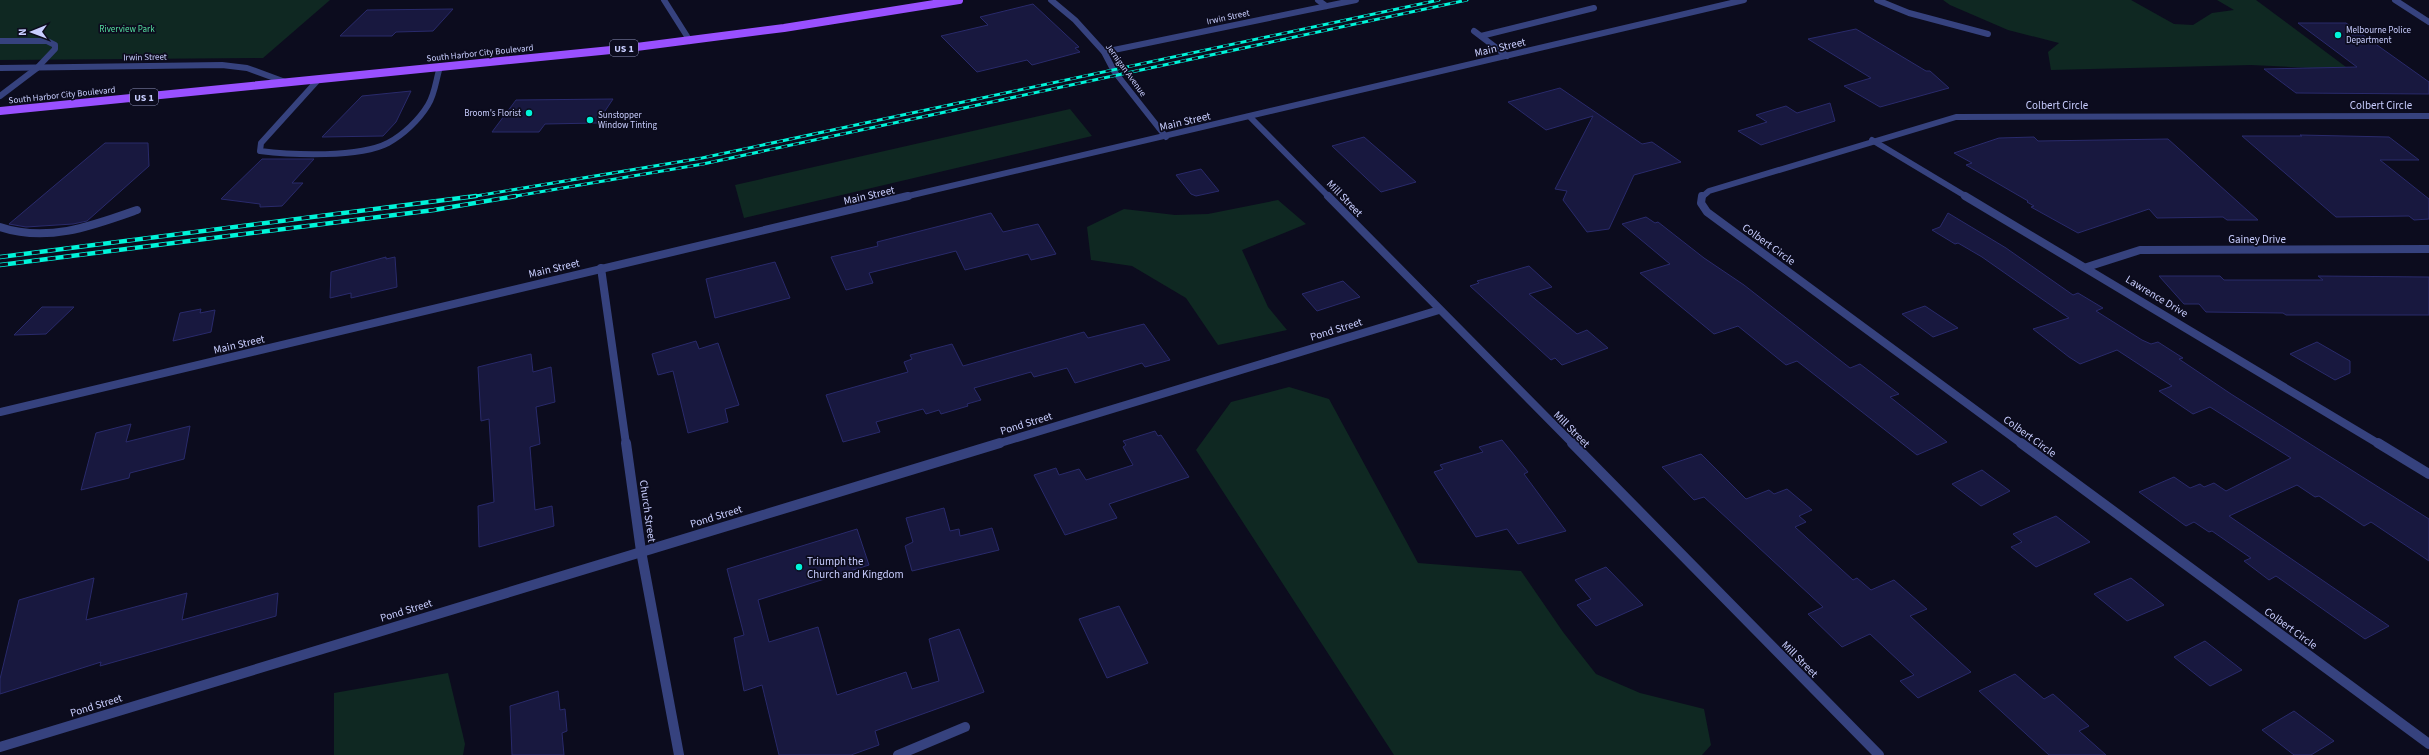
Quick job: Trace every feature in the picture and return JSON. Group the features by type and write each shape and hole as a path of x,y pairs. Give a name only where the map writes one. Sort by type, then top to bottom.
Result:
{"main road":[{"name":"South Harbor City Boulevard","path":"0,111 318,80 690,41 959,0"}],"street":[{"path":"664,0 690,41"},
{"name":"Jernigan Avenue","path":"1051,0 1075,20 1104,52 1114,71 1166,137"},
{"path":"1318,0 1326,6"},
{"name":"Irwin Street","path":"1104,52 1356,0"},
{"name":"Main Street","path":"0,412 601,268 1166,137 1744,0"},
{"path":"1877,0 1909,13 1988,34"},
{"path":"2396,0 2429,22"},
{"path":"1481,36 1594,8"},
{"path":"1474,31 1508,56"},
{"path":"0,41 47,41 55,44 54,49 37,68 0,96"},
{"name":"Irwin Street","path":"0,68 222,65 246,68 288,82"},
{"path":"318,80 261,143 260,151 275,153 354,151 387,143 414,122 428,104 440,67"},
{"name":"Colbert Circle","path":"2429,116 1956,117 1872,140 1709,191 1703,194 1700,200 1701,205 2429,744"},
{"name":"Mill Street","path":"1250,117 1879,755"},
{"name":"Lawrence Drive","path":"1872,140 2088,267 2429,474"},
{"path":"0,227 11,232 44,234 76,229 137,210"},
{"name":"Gainey Drive","path":"2088,267 2140,250 2429,250"},
{"name":"Church Street","path":"601,268 641,551 679,755"},
{"name":"Pond Street","path":"0,746 1439,310"},
{"path":"898,755 965,727"}],"green space":[{"name":"Riverview Park","path":"0,0 330,0 263,58 0,60"},
{"path":"1943,0 2131,0 2174,24 2193,25 2212,13 2234,10 2217,0 2256,0 2350,70 2251,65 2051,70 2048,52 2059,43 2008,30 1950,5"},
{"path":"1070,109 1092,136 744,218 735,185"},
{"path":"1278,200 1306,224 1242,250 1268,307 1287,330 1218,345 1186,298 1132,266 1091,260 1087,227 1124,209 1175,215 1208,214"},
{"path":"1289,387 1329,399 1418,563 1521,571 1563,632 1596,674 1640,693 1704,709 1711,745 1702,755 1394,755 1196,450 1231,402"},
{"path":"448,673 465,744 463,755 334,755 334,693"}],"building":[{"path":"1033,4 1079,47 1075,48 1080,52 1032,65 1027,60 977,72 941,36 988,25 980,17"},
{"path":"453,9 433,31 396,32 392,36 340,36 367,10"},
{"path":"2298,23 2346,23 2429,82 2429,94 2296,93 2264,69 2357,67"},
{"path":"1856,29 1926,71 1930,71 1949,88 1880,107 1844,86 1871,78 1808,39"},
{"path":"1560,88 1642,144 1652,142 1681,162 1634,175 1609,229 1587,232 1563,200 1567,191 1555,189 1593,116 1546,130 1508,102"},
{"path":"411,91 396,122 383,136 322,137 362,96"},
{"path":"613,99 597,123 545,124 539,132 492,132 516,100"},
{"path":"1830,103 1835,121 1761,145 1738,131 1767,122 1756,115 1786,106 1797,113"},
{"path":"2300,135 2389,137 2419,160 2380,160 2429,199 2429,219 2414,220 2409,216 2336,217 2242,136 2302,136"},
{"path":"1364,137 1416,182 1381,192 1332,146"},
{"path":"2034,137 2038,141 2168,139 2258,220 2227,220 2223,217 2157,218 2149,209 2078,233 2031,207 2034,206 2027,202 2028,201 1966,165 1972,163 1954,153 1999,138"},
{"path":"105,143 148,143 149,166 87,221 73,224 26,227 9,224"},
{"path":"262,159 314,159 292,183 303,183 282,206 260,207 260,204 221,199"},
{"path":"1201,169 1219,191 1196,196 1191,194 1176,175"},
{"path":"991,213 1003,232 1038,224 1056,254 1031,260 1028,254 965,270 956,251 869,273 873,283 846,290 831,257 878,246 877,242"},
{"path":"1948,213 2006,248 2073,295 2078,293 2103,308 2096,311 2142,340 2151,344 2158,342 2183,358 2179,359 2231,394 2429,519 2429,561 2371,522 2364,526 2319,496 2315,497 2297,485 2229,516 2389,626 2365,639 2276,576 2269,580 2244,561 2251,558 2212,531 2209,532 2194,522 2186,526 2139,492 2174,477 2190,488 2200,484 2204,487 2214,483 2226,491 2291,458 2210,407 2193,414 2159,391 2172,386 2117,350 2080,364 2069,357 2033,329 2069,318 1982,257 1958,243 1955,244 1932,230 1940,227"},
{"path":"1646,217 1655,223 1658,222 1704,258 1744,285 1850,368 1860,364 1899,394 1890,397 1947,442 1917,455 1797,361 1786,365 1738,326 1714,334 1640,273 1670,264 1622,224"},
{"path":"386,257 386,259 395,257 397,287 351,298 351,293 330,298 331,272"},
{"path":"775,262 790,298 715,318 706,279"},
{"path":"1529,266 1552,287 1529,294 1577,334 1587,330 1608,348 1562,365 1555,358 1551,360 1470,286 1479,283 1477,281"},
{"path":"2159,276 2220,276 2224,280 2323,280 2318,276 2429,277 2429,315 2286,315 2283,313 2206,312 2199,304 2184,304"},
{"path":"1343,281 1360,297 1317,311 1302,294"},
{"path":"1925,306 1958,328 1933,337 1902,314"},
{"path":"42,307 74,307 46,334 14,335"},
{"path":"201,309 200,313 215,310 211,332 173,341 180,313"},
{"path":"1144,324 1170,360 1145,367 1142,363 1075,383 1067,368 1034,377 1031,372 974,388 981,400 967,404 968,406 941,414 939,410 926,414 923,409 876,422 880,432 843,442 826,395 908,372 904,362 912,359 910,355 952,344 963,366 1084,332 1088,338"},
{"path":"696,341 699,349 718,343 739,405 725,409 728,422 688,433 673,371 658,375 652,354"},
{"path":"2317,342 2350,361 2350,373 2335,380 2290,354"},
{"path":"531,354 533,372 551,367 555,402 536,407 540,444 530,447 535,510 552,506 554,526 479,547 478,506 494,502 489,419 481,421 478,367"},
{"path":"131,424 126,442 190,426 184,459 130,473 129,478 81,490 96,433"},
{"path":"1155,431 1158,436 1161,435 1189,477 1109,504 1117,518 1065,535 1034,475 1056,468 1059,475 1079,469 1086,480 1133,465 1123,447 1126,445 1123,441"},
{"path":"1502,440 1528,472 1524,474 1566,531 1518,544 1507,529 1476,537 1434,472 1443,469 1440,465 1483,452 1479,447"},
{"path":"1701,454 1746,499 1769,490 1774,494 1787,489 1812,510 1799,516 1806,522 1795,527 1853,580 1857,578 1871,590 1894,580 1927,609 1910,616 1971,672 1918,698 1900,681 1914,675 1870,634 1842,647 1808,614 1823,607 1704,497 1694,500 1662,467"},
{"path":"1982,470 2010,491 1981,506 1952,484"},
{"path":"944,508 950,531 959,529 960,536 992,528 999,550 912,571 905,546 913,542 906,518"},
{"path":"2056,516 2090,542 2036,567 2011,547 2022,542 2013,534"},
{"path":"857,529 869,565 758,600 769,642 818,627 837,695 906,672 912,689 939,681 929,639 959,629 984,692 875,731 879,745 851,755 779,755 762,685 744,691 734,638 744,635 727,569"},
{"path":"1606,567 1643,605 1596,626 1577,605 1591,599 1575,580"},
{"path":"94,578 86,620 187,593 182,620 278,593 276,616 100,666 101,662 0,694 0,679 19,600"},
{"path":"2131,578 2164,605 2127,621 2094,594"},
{"path":"1119,606 1148,663 1107,678 1079,619"},
{"path":"2205,641 2242,670 2210,686 2174,657"},
{"path":"2015,674 2044,699 2053,694 2089,726 2079,731 2106,755 2049,755 1979,691"},
{"path":"558,691 560,710 565,709 567,731 562,733 564,755 512,755 510,706"},
{"path":"2294,711 2334,741 2311,755 2294,755 2262,730"}],"railway":[{"path":"476,196 702,158 1439,0"},
{"path":"510,197 703,164 1467,0"},
{"path":"0,257 476,196"},
{"path":"470,197 476,196"},
{"path":"0,265 434,210 516,196"}],"place":[{"name":"Melbourne Police Department","path":"2338,35"},
{"name":"Broom's Florist","path":"529,113"},
{"name":"Sunstopper Window Tinting","path":"590,120"},
{"name":"Triumph the Church and Kingdom","path":"799,567"}]}
